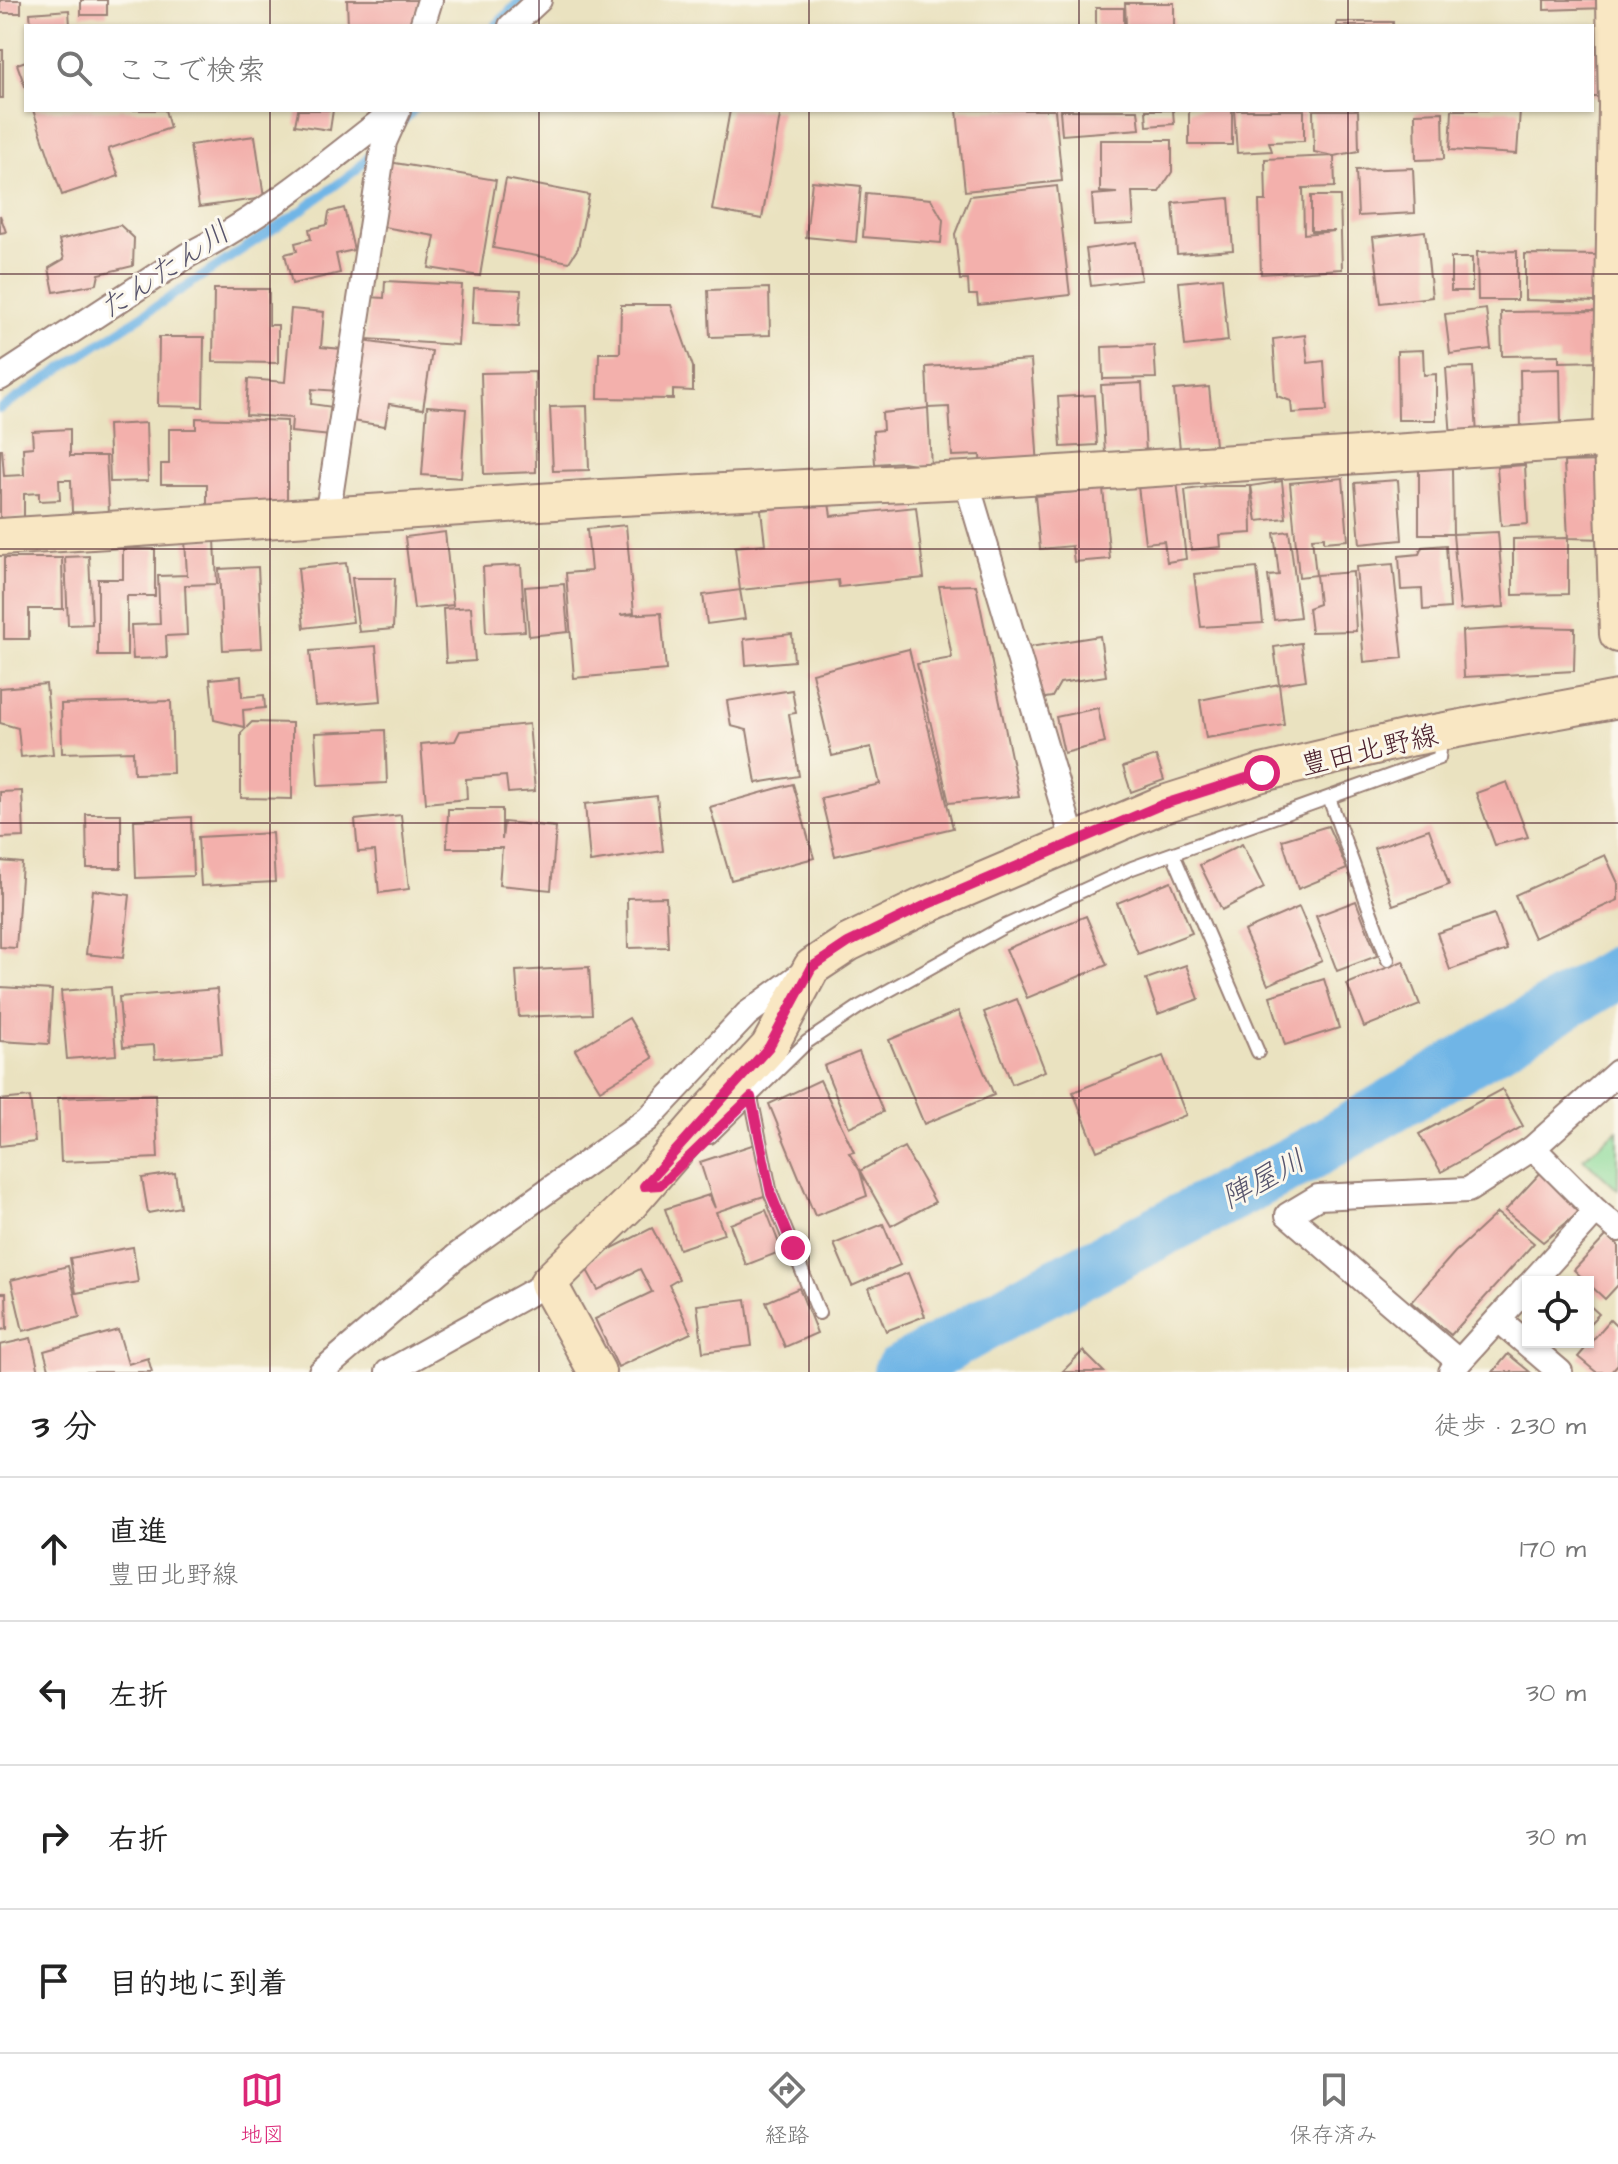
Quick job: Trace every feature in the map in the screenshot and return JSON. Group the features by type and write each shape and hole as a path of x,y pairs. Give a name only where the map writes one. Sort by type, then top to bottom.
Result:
{"main road":[{"path":"1615,0 1616,252 1612,439 1618,634"},
{"path":"0,537 601,498 966,480 1612,439"},
{"name":"豊田北野線","path":"548,1283 644,1186 769,1047 812,967 848,943 926,905 1161,805 1262,773 1443,732 1618,699"},
{"path":"548,1283 597,1372"}],"street":[{"path":"423,24 430,0"},
{"path":"513,24 539,0"},
{"path":"327,517 384,142 402,112"},
{"path":"0,378 188,255 220,240 402,112"},
{"path":"966,480 1074,843"},
{"path":"321,1372 459,1254 648,1119 747,1014 812,967"},
{"path":"1522,1293 1455,1367 1288,1215 1318,1197 1468,1190 1533,1148 1618,1072"},
{"path":"1533,1148 1618,1229"},
{"path":"1537,1276 1596,1211"},
{"path":"388,1372 548,1283"},
{"path":"1498,1319 1560,1372"}],"lane":[{"path":"705,1141 807,1042 859,1007 1003,927 1132,868 1439,758 1443,732"},
{"path":"1329,798 1388,960"},
{"path":"1173,854 1258,1052"},
{"path":"751,1097 771,1194 819,1313"},
{"path":"644,1186 660,1185 682,1163"}],"green space":[{"path":"1618,1130 1618,1190 1583,1158"}],"building":[{"path":"0,0 21,0 21,13 0,13"},
{"path":"81,0 107,0 107,15 81,15"},
{"path":"347,0 420,0 414,24 348,24"},
{"path":"1544,0 1606,0 1606,8 1544,10"},
{"path":"1125,3 1174,3 1174,24 1126,24"},
{"path":"1096,8 1124,8 1124,24 1096,24"},
{"path":"69,10 70,24 31,24 30,13"},
{"path":"1337,22 1393,22 1393,24"},
{"path":"1594,36 1599,36 1599,97 1594,97"},
{"path":"0,50 3,50 3,98 0,98"},
{"path":"24,62 24,83 17,64"},
{"path":"34,112 166,112 170,128 108,149 119,176 62,195"},
{"path":"298,112 333,112 330,130 295,125"},
{"path":"730,112 781,112 762,219 712,210"},
{"path":"957,112 1055,112 1062,181 965,191"},
{"path":"1060,112 1138,112 1140,129 1062,135"},
{"path":"1146,112 1173,112 1174,124 1147,126"},
{"path":"1189,112 1232,112 1232,145 1189,145"},
{"path":"1234,112 1304,112 1304,141 1269,142 1272,151 1237,153"},
{"path":"1313,112 1358,112 1359,151 1334,156 1314,152"},
{"path":"1443,112 1444,159 1416,160 1415,113"},
{"path":"1452,112 1520,112 1517,154 1450,150"},
{"path":"255,136 264,198 199,207 190,145"},
{"path":"1100,140 1172,140 1172,172 1159,192 1132,192 1134,224 1094,226 1092,195 1117,193 1100,192"},
{"path":"1334,156 1335,187 1303,188 1304,234 1335,231 1311,231 1311,196 1340,196 1342,269 1261,274 1259,201 1266,201 1265,159"},
{"path":"389,162 496,180 480,276 429,268 435,236 378,226"},
{"path":"1413,168 1415,213 1358,216 1356,170"},
{"path":"506,179 589,195 578,248 569,262 493,248"},
{"path":"812,181 861,186 856,242 806,237"},
{"path":"1057,186 1070,295 978,305 977,295 969,295 968,280 960,280 955,234 970,196"},
{"path":"866,193 931,199 943,220 941,243 863,237"},
{"path":"1229,198 1233,250 1177,254 1173,203"},
{"path":"344,208 354,250 336,254 340,273 292,284 285,254 297,251 295,243 311,239 309,229 327,225 329,212"},
{"path":"0,215 6,232 0,233"},
{"path":"120,225 134,238 133,266 99,274 97,284 54,292 49,268 64,259 59,240"},
{"path":"1425,231 1432,297 1381,303 1373,237"},
{"path":"1136,242 1141,280 1091,286 1086,249"},
{"path":"1517,251 1517,300 1478,300 1477,252"},
{"path":"1525,254 1599,255 1598,302 1525,300"},
{"path":"1451,258 1472,258 1472,291 1451,291"},
{"path":"1222,278 1228,341 1185,346 1179,282"},
{"path":"385,281 462,285 458,345 366,339 369,297 384,298"},
{"path":"474,288 521,290 519,326 472,324"},
{"path":"769,288 770,335 710,337 708,290"},
{"path":"214,289 269,289 269,325 278,325 278,363 213,362"},
{"path":"621,305 671,305 693,367 693,391 673,390 673,399 598,398 599,353 620,353"},
{"path":"291,309 324,312 321,347 342,349 338,391 312,389 311,404 333,407 331,436 291,432 292,418 246,415 248,379 285,382"},
{"path":"1486,309 1491,349 1450,354 1445,314"},
{"path":"1602,311 1603,361 1559,362 1559,355 1502,356 1501,312"},
{"path":"1305,335 1308,363 1324,361 1327,411 1292,413 1291,401 1277,396 1273,339"},
{"path":"159,337 204,337 203,407 158,406"},
{"path":"363,341 432,351 423,409 389,404 385,426 352,421"},
{"path":"1154,345 1156,378 1103,379 1102,347"},
{"path":"1423,350 1424,375 1436,374 1436,420 1398,420 1397,351"},
{"path":"1031,360 1038,467 981,471 980,455 952,456 949,407 928,408 926,367"},
{"path":"1473,367 1477,436 1451,438 1446,368"},
{"path":"1560,369 1561,429 1521,430 1520,370"},
{"path":"535,372 536,472 484,474 481,373"},
{"path":"1142,383 1146,452 1105,454 1101,385"},
{"path":"1209,387 1215,445 1180,449 1174,390"},
{"path":"1094,395 1097,445 1061,447 1058,397"},
{"path":"427,406 466,409 461,478 422,475"},
{"path":"587,406 589,470 553,471 550,407"},
{"path":"928,408 931,467 903,462 875,464 873,431 883,430 882,413"},
{"path":"196,418 287,421 287,506 207,508 207,484 161,484 161,464 169,464 169,429 196,429"},
{"path":"146,423 148,481 110,482 108,425"},
{"path":"70,429 70,456 106,456 109,513 72,512 71,480 59,480 60,500 39,501 39,493 24,494 24,517 0,519 0,449 4,476 24,475 23,448 33,447 32,431"},
{"path":"1604,461 1606,539 1568,538 1564,462"},
{"path":"1525,465 1528,524 1501,526 1497,467"},
{"path":"1419,468 1452,468 1453,534 1419,534"},
{"path":"1343,478 1348,540 1324,542 1324,537 1312,538 1316,575 1299,577 1290,483"},
{"path":"1398,480 1402,540 1360,544 1355,483"},
{"path":"1177,481 1186,559 1167,562 1164,541 1145,543 1138,486"},
{"path":"1282,481 1286,518 1257,521 1251,486"},
{"path":"1251,486 1252,533 1220,535 1221,547 1191,550 1185,490"},
{"path":"1103,489 1110,559 1074,562 1072,546 1040,549 1035,496"},
{"path":"829,503 831,516 916,507 924,578 839,587 838,580 740,590 735,547 765,544 761,510"},
{"path":"626,525 634,613 620,615 661,613 666,670 574,678 566,573 591,571 587,529"},
{"path":"1289,531 1300,617 1274,620 1268,576 1279,575 1274,533"},
{"path":"445,532 453,605 414,609 405,537"},
{"path":"1498,532 1504,607 1460,610 1453,534"},
{"path":"1568,538 1568,594 1513,595 1513,539"},
{"path":"215,539 217,584 185,585 187,635 166,636 167,658 133,659 131,625 160,624 158,576 187,575 185,540"},
{"path":"1446,545 1450,608 1423,610 1422,589 1401,590 1399,556 1419,554 1422,547"},
{"path":"123,549 155,549 155,596 127,596 127,656 98,656 98,579 123,579"},
{"path":"89,556 92,624 68,625 65,557"},
{"path":"4,558 62,558 63,609 29,609 29,639 4,639"},
{"path":"346,563 353,622 304,628 298,568"},
{"path":"1393,564 1403,658 1364,662 1356,567"},
{"path":"521,565 525,631 486,633 483,567"},
{"path":"258,567 262,648 223,650 219,569"},
{"path":"1257,568 1263,623 1201,627 1194,574"},
{"path":"1353,572 1356,631 1311,632 1308,608 1319,604 1316,575"},
{"path":"352,578 395,578 393,629 359,632"},
{"path":"564,584 568,632 529,636 525,587"},
{"path":"976,585 1019,796 949,803 917,664 952,658 939,586"},
{"path":"740,590 745,619 707,624 703,595"},
{"path":"471,607 475,661 446,663 443,609"},
{"path":"1575,628 1574,671 1464,677 1462,631"},
{"path":"792,634 794,661 746,665 744,639"},
{"path":"1100,636 1106,676 1060,683 1052,697 1031,700 1023,648"},
{"path":"1301,643 1306,680 1279,684 1274,647"},
{"path":"376,646 381,701 315,706 310,651"},
{"path":"909,649 953,828 835,856 821,798 880,784 871,747 832,756 812,673"},
{"path":"241,676 242,697 264,695 265,708 243,710 244,727 214,720 210,679"},
{"path":"46,684 53,754 21,757 18,728 0,723 0,688"},
{"path":"1279,684 1284,725 1206,738 1200,700"},
{"path":"792,690 796,713 789,714 799,776 756,783 747,730 731,726 727,701"},
{"path":"171,701 173,773 134,774 133,751 62,753 61,704"},
{"path":"1098,708 1105,743 1064,753 1056,717"},
{"path":"252,722 292,723 292,799 241,798 241,733"},
{"path":"529,724 535,791 508,793 506,776 466,779 467,799 426,803 421,744 455,741 460,731"},
{"path":"385,730 387,783 318,786 315,733"},
{"path":"1156,756 1164,780 1131,792 1123,767"},
{"path":"1507,782 1528,837 1495,845 1476,793"},
{"path":"793,784 814,858 731,880 710,807"},
{"path":"22,791 24,837 0,838 0,792"},
{"path":"657,796 663,851 590,862 585,804"},
{"path":"448,809 502,809 502,840 504,822 556,827 551,890 499,885 502,848 447,848"},
{"path":"86,814 121,814 121,868 87,868"},
{"path":"401,815 409,889 379,893 375,851 358,852 355,820"},
{"path":"191,817 193,876 136,878 134,820"},
{"path":"1328,826 1347,869 1298,889 1282,840"},
{"path":"1429,829 1449,885 1393,905 1374,848"},
{"path":"272,833 275,882 201,886 198,837"},
{"path":"1242,844 1264,888 1222,910 1200,865"},
{"path":"1605,855 1618,883 1618,900 1534,938 1515,895"},
{"path":"0,861 22,863 16,948 0,947"},
{"path":"1171,881 1192,933 1138,954 1117,903"},
{"path":"93,890 130,895 123,958 86,954"},
{"path":"666,897 668,947 628,948 627,898"},
{"path":"1356,901 1377,956 1337,971 1316,916"},
{"path":"1299,907 1322,961 1268,985 1244,931"},
{"path":"1494,914 1507,950 1450,970 1437,933"},
{"path":"1086,916 1107,965 1027,998 1006,949"},
{"path":"1403,961 1420,1005 1364,1027 1347,984"},
{"path":"1186,965 1199,999 1158,1014 1146,979"},
{"path":"589,967 592,1014 519,1017 516,971"},
{"path":"1324,979 1339,1028 1285,1045 1270,996"},
{"path":"0,987 52,990 49,1044 0,1041"},
{"path":"111,987 116,1055 67,1059 61,991"},
{"path":"217,989 222,1054 155,1059 154,1045 123,1047 119,997"},
{"path":"1017,999 1045,1071 1012,1084 984,1012"},
{"path":"958,1011 994,1095 924,1124 889,1040"},
{"path":"629,1018 653,1058 600,1090 575,1050"},
{"path":"859,1052 883,1112 849,1127 824,1066"},
{"path":"1163,1056 1186,1115 1097,1151 1073,1092"},
{"path":"820,1080 854,1152 849,1153 860,1171 867,1196 815,1216 769,1104"},
{"path":"1502,1089 1523,1126 1441,1172 1419,1134"},
{"path":"155,1094 158,1158 61,1162 58,1098"},
{"path":"30,1097 35,1142 0,1146 0,1100"},
{"path":"755,1144 770,1194 716,1212 724,1234 679,1249 665,1209 709,1195 715,1208 700,1162"},
{"path":"904,1147 935,1202 891,1226 860,1171"},
{"path":"1543,1170 1583,1209 1543,1242 1505,1211"},
{"path":"175,1173 180,1207 148,1213 142,1178"},
{"path":"766,1210 782,1251 746,1265 730,1224"},
{"path":"1497,1213 1534,1243 1451,1335 1411,1302 1455,1252"},
{"path":"883,1224 900,1265 852,1286 834,1244"},
{"path":"652,1228 679,1279 669,1285 691,1333 618,1367 595,1319 652,1292 640,1269 598,1290 583,1263"},
{"path":"1607,1235 1618,1245 1618,1285 1605,1299 1594,1289 1594,1276 1580,1276 1574,1270"},
{"path":"133,1247 138,1282 76,1293 70,1258"},
{"path":"68,1266 80,1317 23,1331 11,1280"},
{"path":"908,1273 925,1316 886,1331 869,1288"},
{"path":"799,1288 817,1333 785,1347 766,1302"},
{"path":"0,1293 6,1293 7,1329 0,1330"},
{"path":"746,1299 752,1346 703,1352 697,1305"},
{"path":"1610,1320 1618,1328 1618,1364 1611,1372 1596,1372 1578,1357 1586,1348 1594,1348 1594,1338"},
{"path":"118,1330 128,1364 148,1358 152,1372 50,1372 44,1351"},
{"path":"31,1338 39,1372 0,1372 0,1345"},
{"path":"1083,1351 1104,1372 1062,1372"},
{"path":"1508,1354 1530,1372 1493,1372"}],"waterway":[{"path":"497,24 520,0"},
{"path":"402,122 412,112"},
{"name":"たんたん川","path":"0,409 298,213 355,171 378,147"},
{"name":"陣屋川","path":"900,1372 1027,1300 1306,1156 1618,972"}],"route":[{"path":"793,1248 771,1194 751,1097 660,1185 644,1186 769,1047 812,967 848,943 926,905 1161,805 1262,773"}]}
